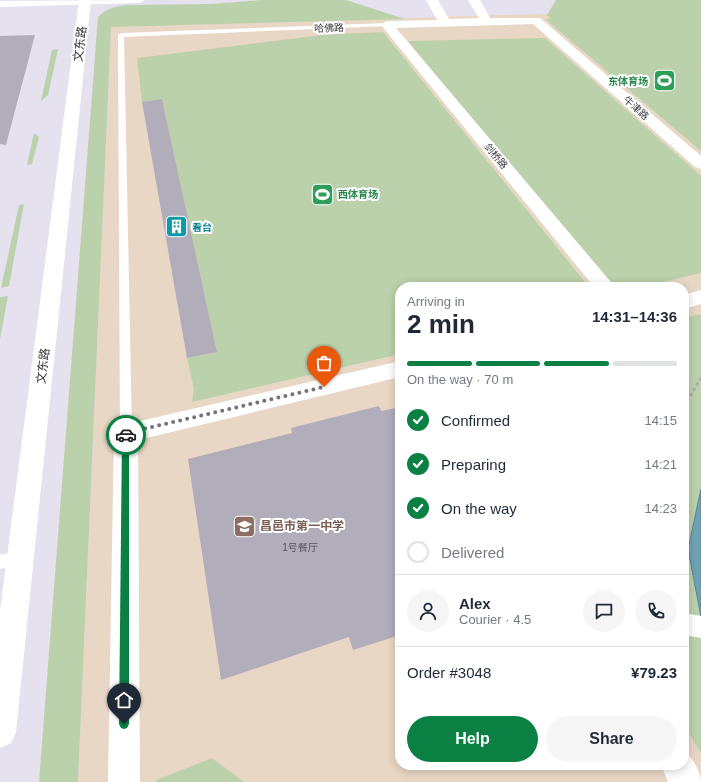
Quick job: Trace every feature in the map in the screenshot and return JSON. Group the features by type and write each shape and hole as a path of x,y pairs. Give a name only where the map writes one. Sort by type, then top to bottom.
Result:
{"street":[{"path":"0,4 139,0"},
{"path":"432,0 445,23"},
{"path":"474,0 486,21"},
{"name":"文东路","path":"0,732 10,560 85,1"},
{"name":"哈佛路","path":"387,25 536,20"},
{"name":"牛津路","path":"536,20 701,164"},
{"name":"剑桥路","path":"387,25 601,282"},
{"path":"689,301 701,297"},
{"path":"124,782 126,433 395,370"},
{"path":"689,625 701,627"},
{"path":"680,770 686,782"}],"lane":[{"name":"哈佛路","path":"126,433 121,36 387,25"}],"path":[{"path":"689,398 701,378"}],"shaded area":[{"name":"昌邑市第一中学","path":"701,9 701,782 78,782 111,27"}],"green space":[{"path":"261,0 346,0 405,19 111,27 78,782 39,782 98,17 110,9 125,5 211,4"},
{"name":"东体育场","path":"556,0 701,0 701,151 545,19 551,19 547,15"},
{"name":"西体育场","path":"383,32 585,282 395,282 395,355 192,402 194,389 187,358 217,352 162,99 142,102 137,58 321,35"},
{"path":"545,38 701,176 701,273 663,282 605,282 408,41"},
{"path":"58,49 48,95 41,101 52,50"},
{"path":"34,133 39,137 32,164 27,165"},
{"path":"24,204 9,286 1,288 19,205"},
{"path":"8,296 0,339 0,297"},
{"path":"701,314 701,754 689,733 689,317"},
{"path":"212,758 244,782 156,782 156,780"}],"water":[{"path":"701,489 701,617 689,554 689,544"}],"building":[{"path":"35,35 6,145 0,144 0,36"},
{"name":"看台","path":"162,99 217,352 187,358 142,102"},
{"path":"379,406 381,411 395,408 395,637 353,650 349,637 221,680 188,459 292,433 291,428"}],"way so far":[{"path":"126,435 126,433 324,387"}],"place":[{"name":"东体育场","path":"664,81"},
{"name":"西体育场","path":"323,194"},
{"name":"看台","path":"177,227"},
{"name":"昌邑市第一中学","path":"245,526"}],"route":[{"path":"124,724 126,435"}]}
